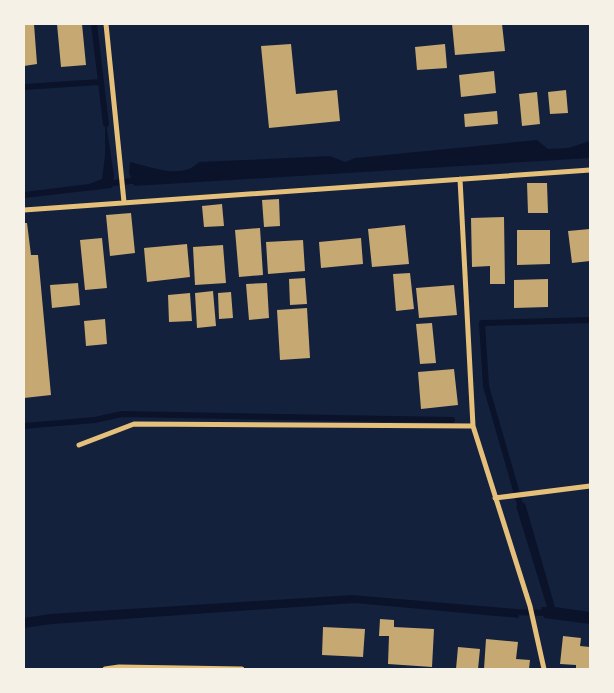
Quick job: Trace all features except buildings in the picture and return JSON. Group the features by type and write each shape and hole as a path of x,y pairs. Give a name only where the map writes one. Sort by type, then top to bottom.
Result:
{"street":[{"path":"106,24 124,202"},
{"path":"24,210 590,170"},
{"path":"460,179 473,426 530,606 544,669"},
{"path":"80,445 134,424 473,426"},
{"path":"495,498 590,486"},
{"path":"105,669 119,667 242,669"}],"water":[{"path":"105,116 114,176 112,188 24,198 24,192 89,184 102,179 105,155"},
{"path":"537,140 548,149 568,148 590,141 590,158 134,186 129,173 130,162 166,171 175,171 192,167 199,162 330,156 345,162 355,158"},
{"path":"525,503 555,607 590,612 590,624 544,618 541,607 547,607 516,506"},
{"path":"352,595 516,609 519,618 355,603 52,624 24,628 24,618 50,614"}],"waterway":[{"path":"94,24 106,124"},
{"path":"24,87 100,82"},
{"path":"105,184 140,180"},
{"path":"522,511 486,386 482,323 590,320"},
{"path":"24,426 95,420 122,414 452,420"},
{"path":"509,612 549,613"}]}
